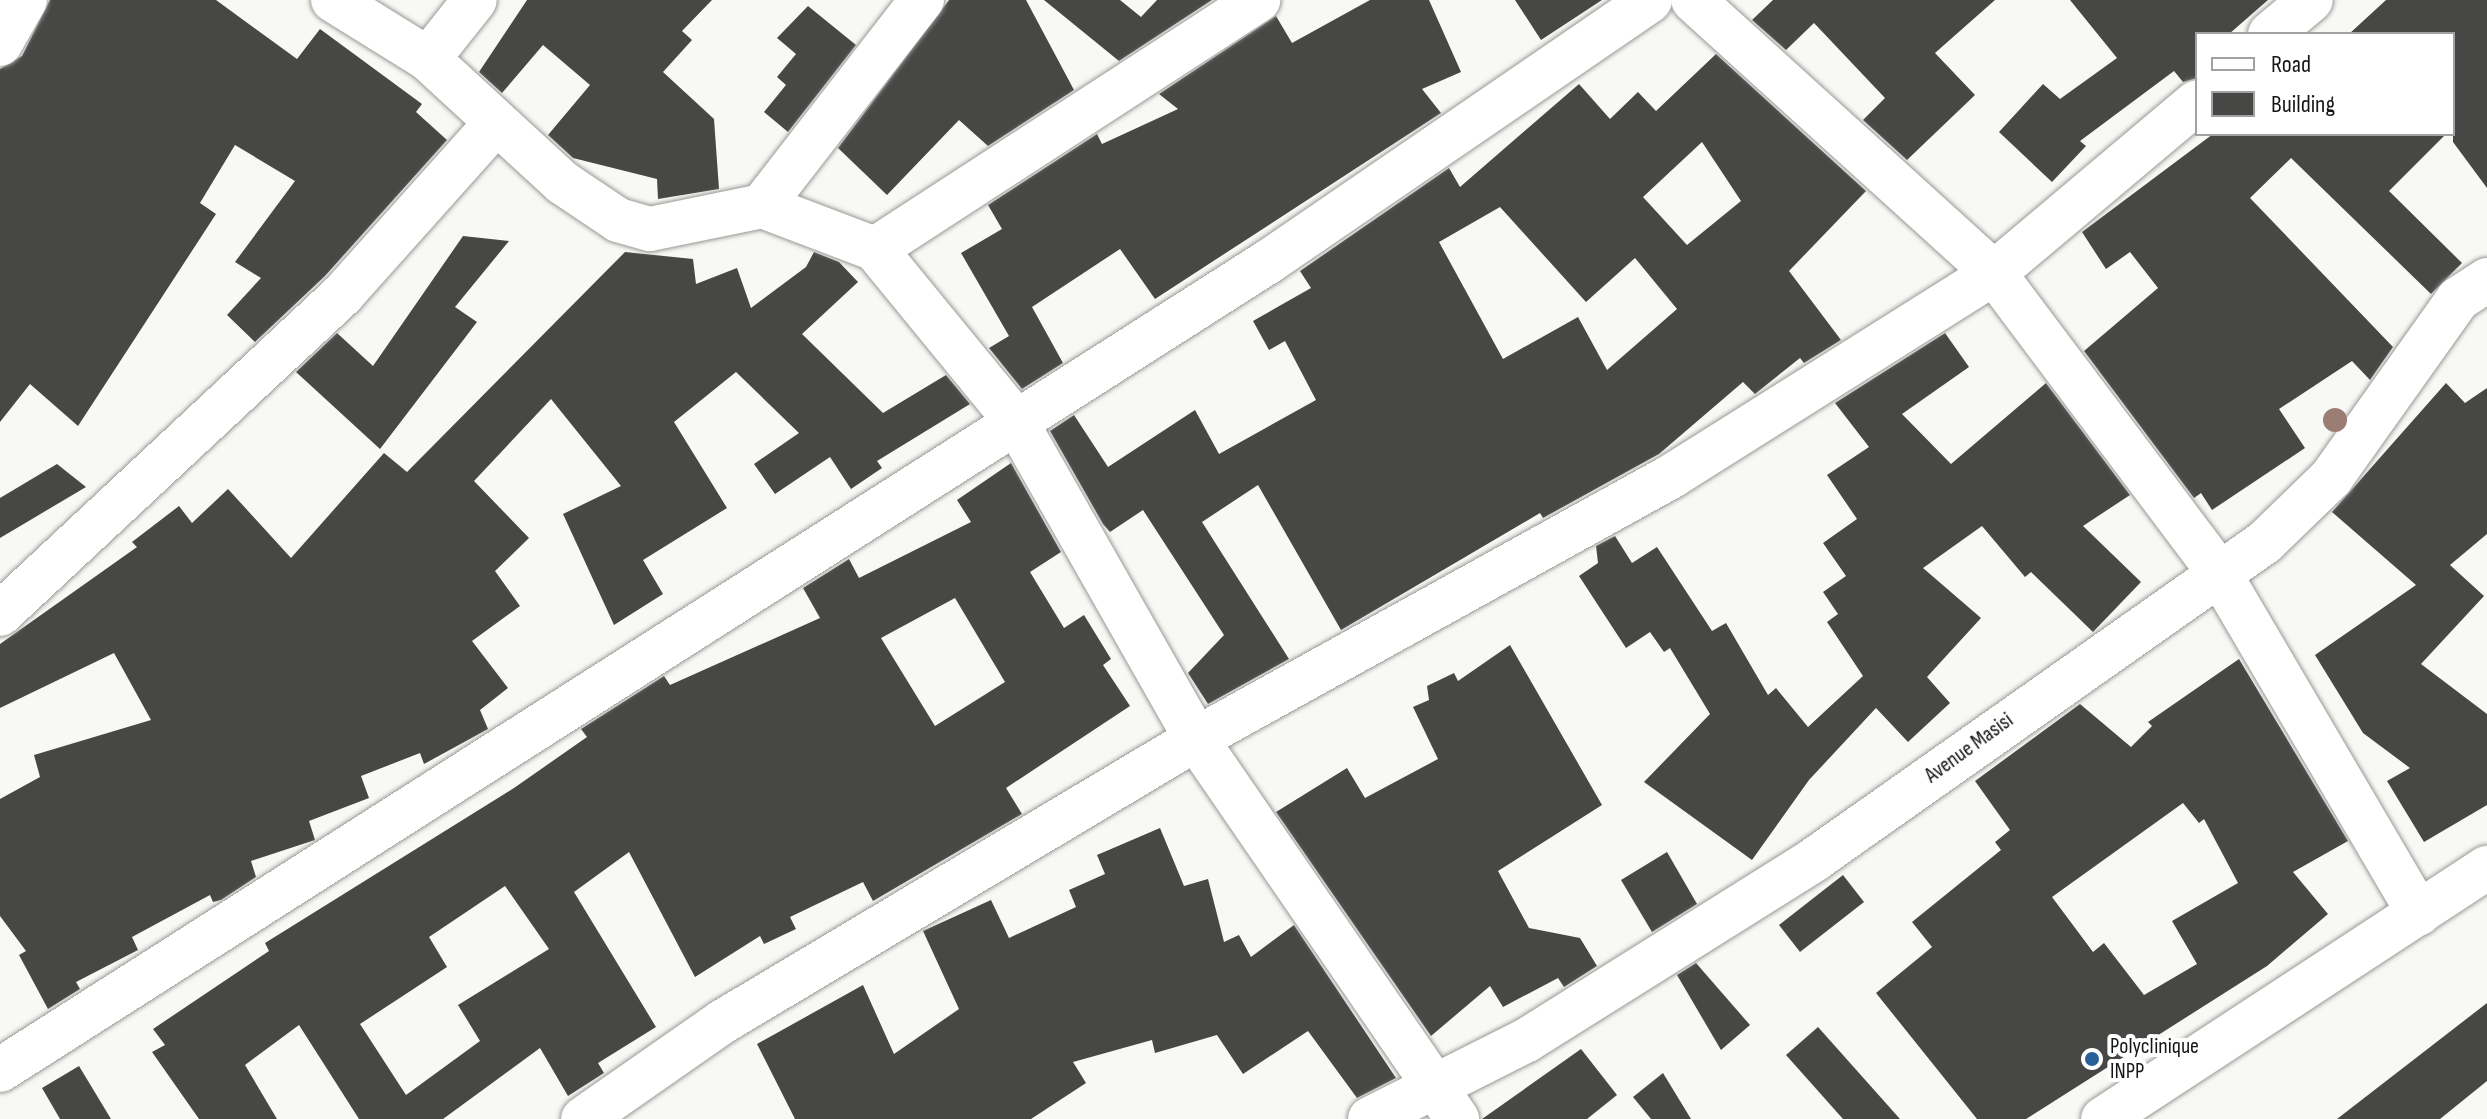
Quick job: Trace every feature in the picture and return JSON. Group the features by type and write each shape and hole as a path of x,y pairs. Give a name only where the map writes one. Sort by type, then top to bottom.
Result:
{"main road":[{"path":"0,44 25,0"},
{"path":"333,0 428,59 495,124 618,220 650,229 762,206 875,249 1015,420 1196,739 1457,1119"},
{"path":"428,59 475,0"},
{"path":"762,206 922,0"},
{"path":"875,249 1258,0"},
{"path":"0,1070 1015,420 1268,262 1650,0"},
{"path":"1693,0 1994,273 2218,571 2419,913"},
{"path":"2272,32 2311,0"},
{"path":"583,1119 722,1022 1196,739 1672,476 1994,273 2195,104"},
{"path":"0,614 343,294 495,124"},
{"name":"Avenue Masisi","path":"1370,1119 1433,1083 1527,1040 1815,859 2218,571 2265,542 2331,478 2458,299 2487,280"},
{"path":"2103,1119 2487,868"}],"building":[{"path":"50,0 216,0 297,59 320,29 422,104 416,112 447,140 325,276 255,342 227,315 261,278 235,262 295,181 235,145 200,203 216,214 78,426 30,384 0,422 0,69 22,56"},
{"path":"527,0 712,0 682,31 692,40 663,72 714,119 719,189 658,199 657,179 573,158 548,135 590,85 543,45 502,93 479,72"},
{"path":"949,0 1026,0 1074,90 988,146 959,120 887,195 838,148"},
{"path":"1044,0 1120,0 1141,17 1157,0 1212,0 1119,61"},
{"path":"1370,0 1429,0 1461,72 1422,89 1441,113 1155,299 1120,249 1032,307 1063,363 1022,389 989,348 1009,336 961,253 1002,229 988,205 1097,134 1102,144 1178,109 1159,94 1276,16 1292,43"},
{"path":"1515,0 1602,0 1541,40"},
{"path":"1773,0 1995,0 1935,53 1975,95 1907,160 1863,120 1885,98 1814,23 1786,50 1752,20"},
{"path":"2070,0 2268,0 2231,32 2195,32 2195,79 2183,82 2174,71 2080,141 2086,146 2052,182 1999,132 2043,84 2060,99 2117,58"},
{"path":"2386,0 2487,0 2487,188 2453,142 2455,32 2351,32"},
{"path":"808,6 856,45 788,132 764,112 786,85 777,77 796,54 777,38"},
{"path":"1716,54 1866,191 1789,271 1841,340 1804,363 1800,358 1755,394 1743,382 1659,454 1543,518 1540,513 1341,630 1258,485 1202,522 1289,659 1208,704 1188,673 1224,635 1143,510 1110,532 1103,524 1050,431 1074,415 1108,467 1195,410 1219,454 1316,400 1285,341 1269,350 1253,321 1311,288 1300,271 1449,168 1460,187 1579,84 1610,119 1638,92 1656,111","holes":["1702,142 1741,201 1687,245 1643,197","1500,207 1586,302 1635,258 1677,309 1607,370 1578,317 1503,359 1439,242"]},
{"path":"2210,136 2444,136 2389,191 2462,263 2431,294 2291,158 2250,198 2393,347 2370,380 2352,361 2279,409 2305,448 2212,510 2201,493 2194,498 2084,351 2158,288 2130,252 2106,269 2082,232"},
{"path":"463,236 509,241 455,307 477,322 380,449 296,372 337,333 373,366"},
{"path":"625,252 693,259 696,284 737,268 751,308 806,267 814,252 839,262 858,282 802,334 883,413 946,375 970,404 877,461 882,468 851,489 830,457 775,494 754,464 799,433 736,372 674,422 727,508 643,560 663,594 614,625 563,514 621,486 551,399 474,481 529,538 495,571 520,606 472,641 508,688 480,710 488,729 424,764 420,753 361,776 369,798 309,821 315,840 251,861 256,877 221,900 213,902 210,895 132,937 138,950 76,982 80,989 48,1009 19,955 26,951 0,916 0,799 40,777 34,755 151,720 114,653 0,708 0,644 137,547 132,542 179,506 192,523 228,489 291,558 384,453 407,472"},
{"path":"1945,333 1969,367 1902,414 1951,464 2046,383 2130,495 2083,526 2141,582 2093,632 2031,572 2025,577 1982,526 1923,568 1981,618 1927,677 1950,703 1908,742 1876,708 1809,780 1752,860 1644,782 1710,714 1670,648 1664,652 1650,632 1626,648 1579,576 1598,563 1596,546 1615,536 1632,563 1657,547 1712,631 1726,623 1768,695 1776,688 1808,727 1863,676 1827,622 1838,614 1823,592 1846,576 1823,543 1857,519 1827,475 1869,447 1835,403"},
{"path":"2446,383 2465,403 2487,388 2487,534 2450,565 2484,596 2421,664 2487,714 2487,805 2424,842 2387,781 2410,768 2363,733 2315,655 2416,585 2332,512"},
{"path":"1011,463 1061,552 1030,572 1064,628 1084,615 1111,659 1103,665 1130,706 1006,788 1022,814 873,901 863,882 790,917 796,929 764,944 760,936 695,977 629,852 574,892 656,1027 598,1063 604,1073 568,1096 540,1048 443,1119 359,1119 299,1025 245,1065 277,1119 199,1119 152,1052 165,1045 153,1029 269,951 265,943 514,788 587,737 581,729 664,676 670,685 820,618 803,588 849,559 859,578 971,522 957,500","holes":["955,598 1005,682 935,726 881,638","505,886 549,949 458,1005 480,1041 406,1095 360,1024 447,967 429,937"]},
{"path":"57,464 86,487 0,538 0,498"},
{"path":"1510,645 1602,805 1498,871 1529,928 1580,938 1597,966 1564,987 1558,978 1503,1007 1490,986 1431,1036 1276,812 1347,768 1365,798 1438,759 1413,707 1429,700 1427,686 1454,673 1458,681"},
{"path":"2239,659 2348,841 2293,872 2328,914 2267,966 2026,1119 1977,1119 1876,993 1932,947 1912,922 2001,850 1995,842 2010,830 1975,781 2080,704 2131,747 2152,726 2148,722","holes":["2183,803 2199,823 2204,819 2238,883 2172,921 2197,964 2144,995 2104,943 2093,952 2052,897"]},
{"path":"1160,828 1184,886 1208,879 1224,942 1239,935 1251,957 1294,925 1396,1078 1357,1098 1308,1031 1243,1074 1217,1035 1155,1053 1152,1040 1073,1062 1086,1083 1031,1119 795,1119 757,1044 863,985 894,1054 959,1009 923,931 991,900 1009,938 1076,907 1069,890 1105,874 1097,855"},
{"path":"1667,852 1697,904 1652,932 1621,880"},
{"path":"1843,875 1864,902 1800,952 1779,925"},
{"path":"1696,963 1750,1025 1721,1050 1677,975"},
{"path":"2487,1003 2487,1081 2440,1119 2337,1119"},
{"path":"1818,1027 1900,1119 1843,1119 1786,1055"},
{"path":"1581,1049 1617,1095 1587,1119 1482,1119"},
{"path":"79,1066 111,1119 60,1119 42,1088"},
{"path":"1663,1073 1691,1119 1651,1119 1633,1097"}],"place":[{"name":"Polyclinique INPP","path":"2092,1059"}]}
